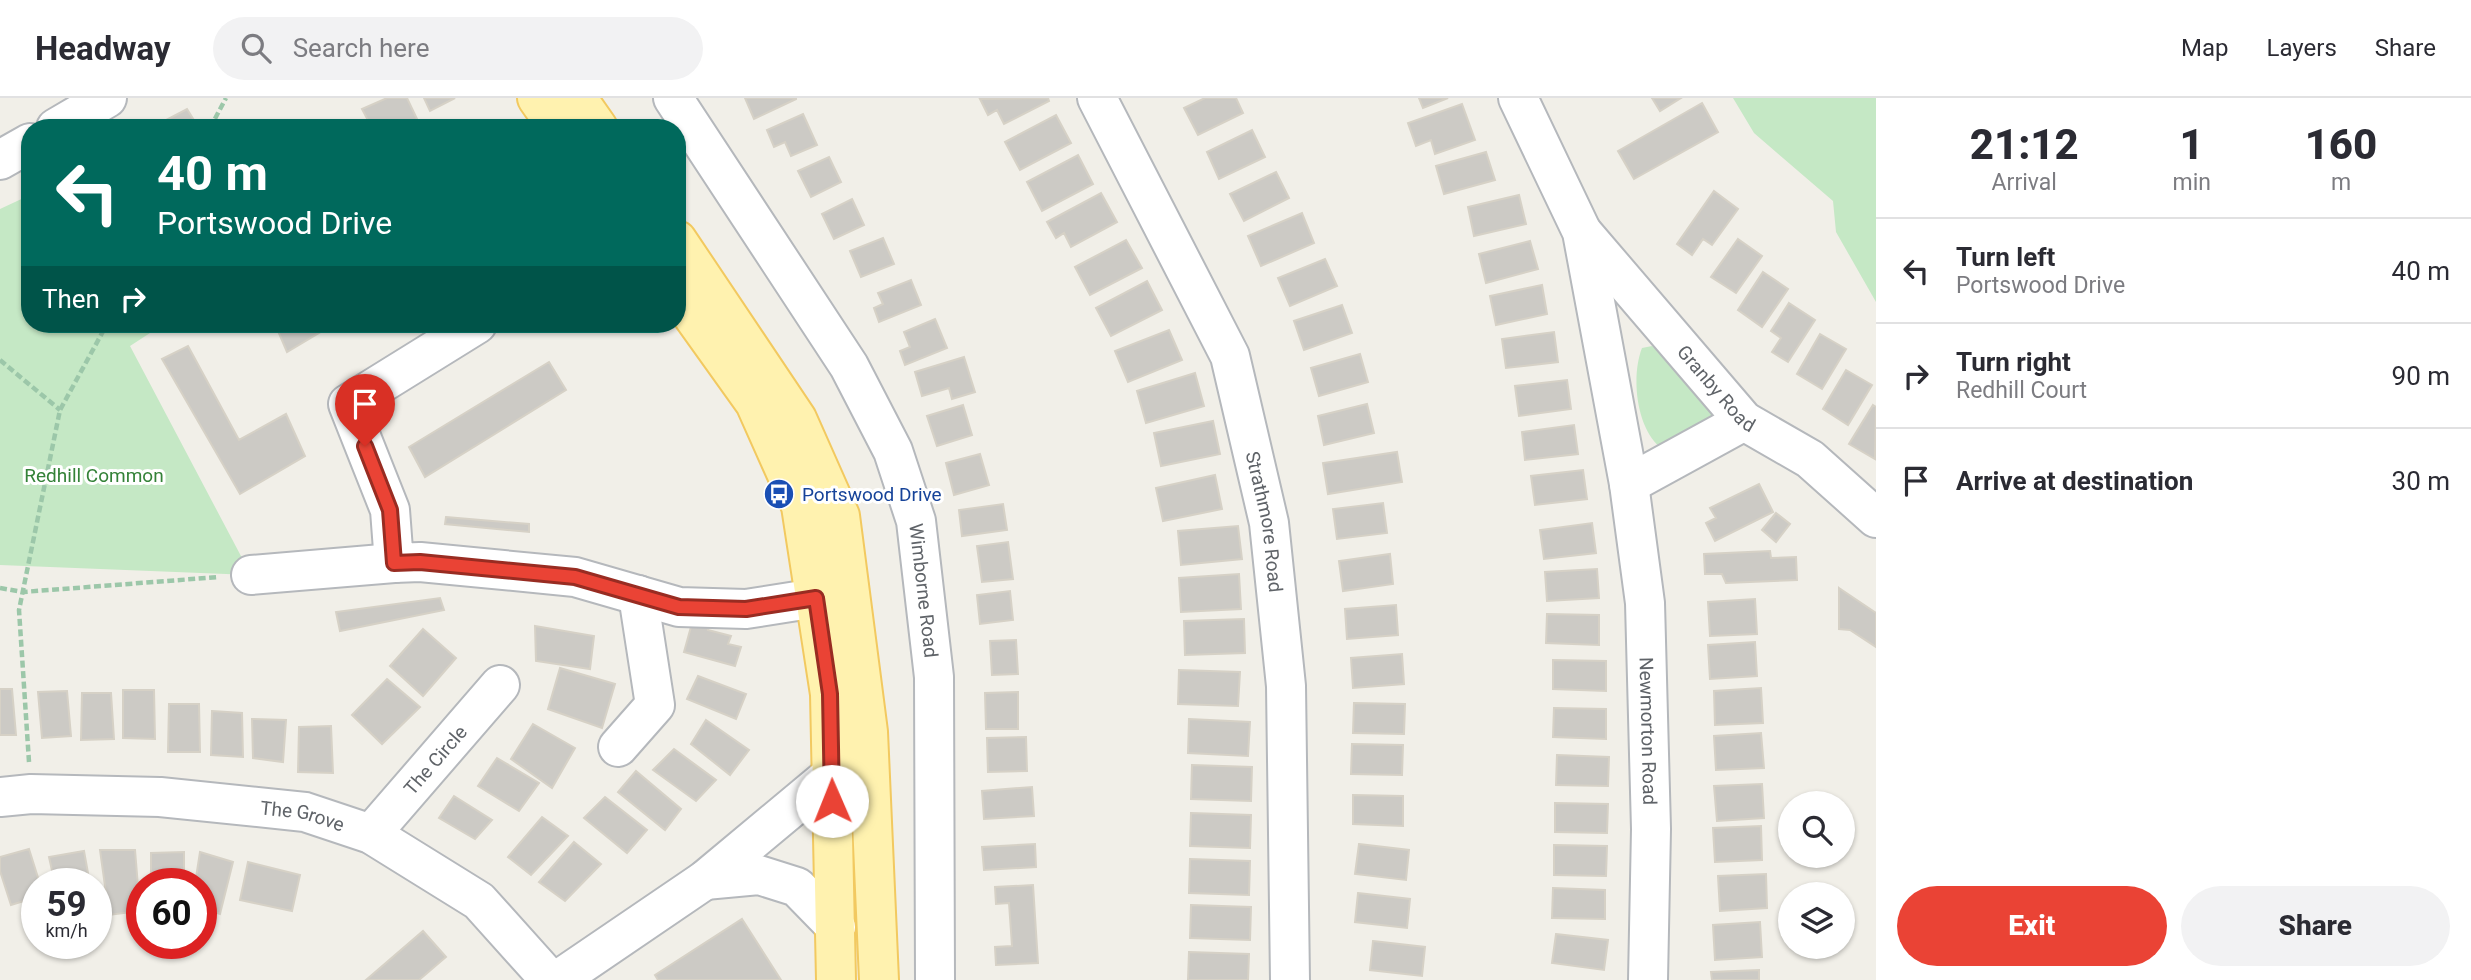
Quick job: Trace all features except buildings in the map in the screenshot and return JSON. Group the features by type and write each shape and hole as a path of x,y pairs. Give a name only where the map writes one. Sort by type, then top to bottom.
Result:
{"main road":[{"path":"537,98 552,119"},
{"path":"577,98 592,119"},
{"path":"686,253 797,419 840,516 871,775 879,980"},
{"path":"686,307 755,403 801,506 830,694 836,980"}],"street":[{"path":"71,119 107,98"},
{"name":"Wimborne Road","path":"673,98 849,366 893,451 916,521 934,677 935,980"},
{"name":"Strathmore Road","path":"1097,98 1230,356 1269,523 1286,686 1290,980"},
{"name":"Newmorton Road","path":"1518,98 1582,232 1629,484 1645,603 1651,829 1648,980"},
{"path":"0,160 21,148"},
{"name":"Granby Road","path":"1582,232 1744,421 1810,458 1876,518"},
{"path":"407,562 390,510 348,404 462,333"},
{"path":"1629,484 1744,421"},
{"path":"251,575 407,562 575,577 679,607 746,609 816,598 840,516"},
{"path":"618,747 655,705 638,595"},
{"name":"The Circle","path":"371,834 500,685"},
{"path":"558,980 705,880 831,775 871,775"},
{"name":"The Grove","path":"16,795 160,797 305,812 371,834 479,901 550,980"},
{"path":"705,880 759,875 797,887 835,927"}],"path":[{"path":"215,119 226,98"},
{"path":"16,795 19,610 33,530 60,410 102,333"},
{"path":"0,360 60,410"},
{"path":"0,588 23,592 251,575"}],"green space":[{"path":"1733,98 1876,98 1876,302 1836,232 1833,201 1754,133"},
{"name":"Redhill Common","path":"21,199 21,333 150,333 130,346 251,575 0,565 0,209"},
{"path":"1652,346 1699,388 1711,408 1712,419 1660,447 1646,427 1638,400 1639,359 1642,348"}],"place":[{"name":"Portswood Drive","path":"779,494"}],"route":[{"path":"365,446 390,510 394,563 420,562 575,577 679,607 746,609 816,598 830,694 832,801"}]}
